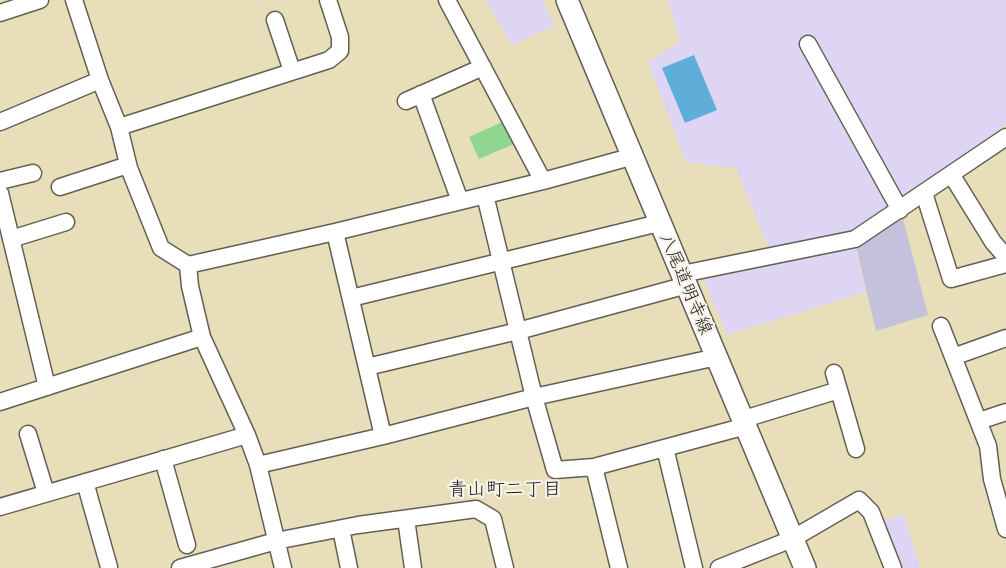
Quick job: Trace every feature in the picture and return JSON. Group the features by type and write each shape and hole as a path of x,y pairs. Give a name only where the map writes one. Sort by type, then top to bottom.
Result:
{"main road":[{"name":"八尾道明寺線","path":"567,0 634,156 660,223 805,568"}],"street":[{"path":"0,13 40,0"},
{"path":"74,0 100,80 118,127 128,165 161,248 188,265 336,232 543,181 634,156"},
{"path":"118,127 329,60 340,50 340,37 328,0"},
{"path":"447,0 543,181"},
{"path":"275,20 292,71"},
{"path":"808,44 900,210"},
{"path":"460,201 413,97 483,67"},
{"path":"0,122 100,80"},
{"path":"367,368 518,331 684,280 855,239 1006,137"},
{"path":"60,187 128,165"},
{"path":"0,181 33,173"},
{"path":"951,174 999,239 1006,257"},
{"path":"0,193 47,387"},
{"path":"924,193 951,279 1006,264"},
{"path":"484,195 534,397 556,470 594,467 665,448 745,423 839,390"},
{"path":"11,239 66,222"},
{"path":"351,298 660,223"},
{"path":"336,232 383,436"},
{"path":"188,265 190,286 202,337 247,435 258,465 283,568"},
{"path":"941,326 988,446 992,479 1006,529"},
{"path":"0,402 202,337"},
{"path":"953,357 1006,338"},
{"path":"258,465 383,436 534,397 717,357"},
{"path":"834,373 856,449"},
{"path":"979,421 1006,412"},
{"path":"28,434 46,493"},
{"path":"0,507 247,435"},
{"path":"665,448 694,568"},
{"path":"163,459 188,545"},
{"path":"594,467 619,568"},
{"path":"85,482 109,567"},
{"path":"724,567 792,539 859,500 872,512 893,568"},
{"path":"180,568 276,541 341,528 476,509 493,519 505,568"},
{"path":"406,519 413,568"},
{"path":"341,528 349,568"}],"shaded area":[{"path":"486,0 543,0 554,26 512,45"},
{"path":"667,0 1006,0 1006,125 858,228 769,249 736,168 686,162 648,62 681,41"},
{"path":"902,215 928,315 876,331 856,246"},
{"path":"855,246 866,292 727,335 705,283 709,276"},
{"path":"904,514 920,568 898,568 884,521"}],"green space":[{"path":"502,122 514,144 479,159 469,137"}],"water":[{"path":"694,55 717,110 685,123 662,68"}],"district":[{"name":"青山町二丁目","path":"505,489"}]}
